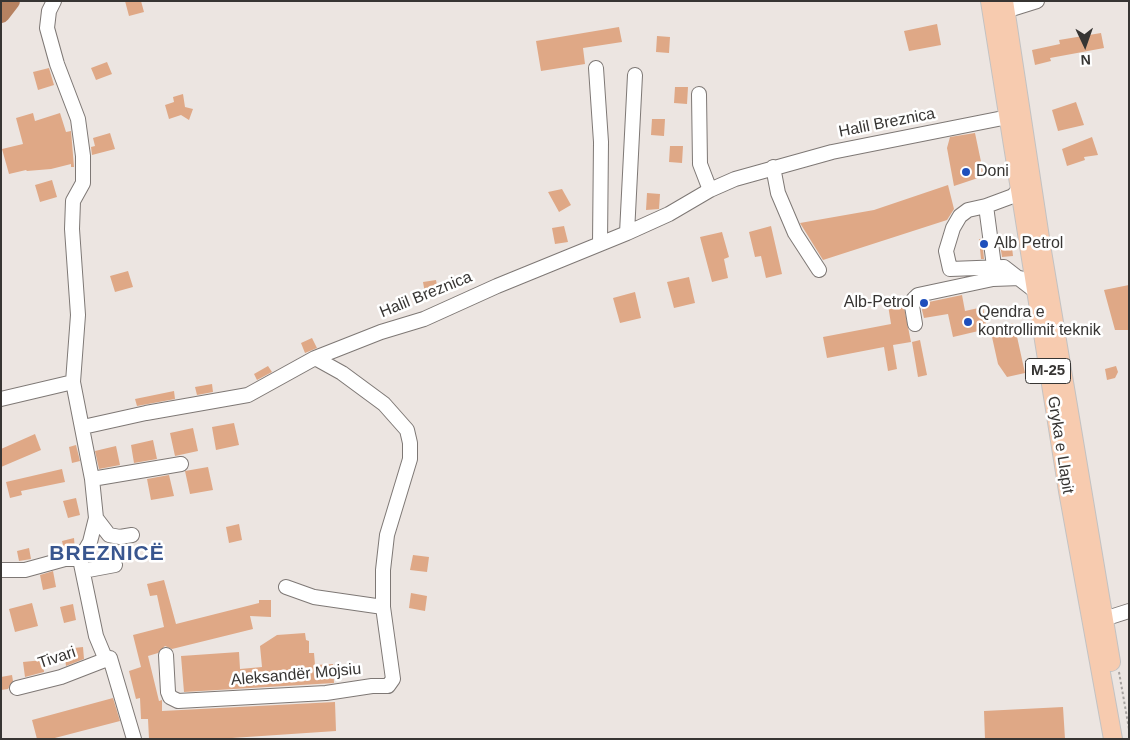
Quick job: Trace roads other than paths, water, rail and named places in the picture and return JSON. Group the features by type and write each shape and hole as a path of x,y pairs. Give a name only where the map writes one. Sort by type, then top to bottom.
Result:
{"main road":[{"name":"Gryka e Llapit","path":"990,1 1068,491 1113,739"},
{"name":"Gryka e Llapit","path":"1005,6 1043,261 1125,739"}],"street":[{"path":"54,1 49,11 47,28 57,64 78,118 84,156 83,183 73,201 72,220 72,261 78,315 73,382 92,479 96,518 90,542 81,565 96,636 106,660 110,658 134,739"},
{"name":"Gryka e Llapit","path":"1005,6 1037,1"},
{"path":"596,68 601,142 600,243"},
{"path":"627,233 635,75"},
{"path":"699,94 700,164 710,190"},
{"name":"Halil Breznica","path":"83,428 146,413 248,395 315,358 381,332 424,319 627,233 669,214 710,190 773,167 832,152 1008,117"},
{"path":"773,167 778,193 795,234 819,270"},
{"path":"1019,189 1013,196 986,206 968,210 960,216 952,228 946,251 950,269 1004,267 1035,291"},
{"path":"986,206 994,266"},
{"path":"914,324 912,306 913,300 918,296 993,279 1020,278"},
{"name":"Aleksandër Mojsiu","path":"166,655 168,692 170,697 178,701 326,693 372,686 388,686 393,679 383,607 382,570 387,535 410,459 410,443 407,430 384,404 342,373 315,358"},
{"path":"1,399 73,382"},
{"path":"92,479 181,464"},
{"path":"96,518 109,534 120,537 132,535"},
{"path":"1,570 25,570 65,559 81,565 115,565"},
{"path":"286,587 314,597 383,607"},
{"path":"1104,619 1129,611"},
{"name":"Tivari","path":"18,688 60,677 106,660"}],"waterway":[{"path":"1,14 11,1"}],"place":[{"name":"Doni","path":"966,172"},
{"name":"Alb Petrol","path":"984,244"},
{"name":"Alb-Petrol","path":"924,303"},
{"name":"Qendra e kontrollimit teknik","path":"968,322"}],"district":[{"name":"BREZNICË","path":"107,554"}]}
